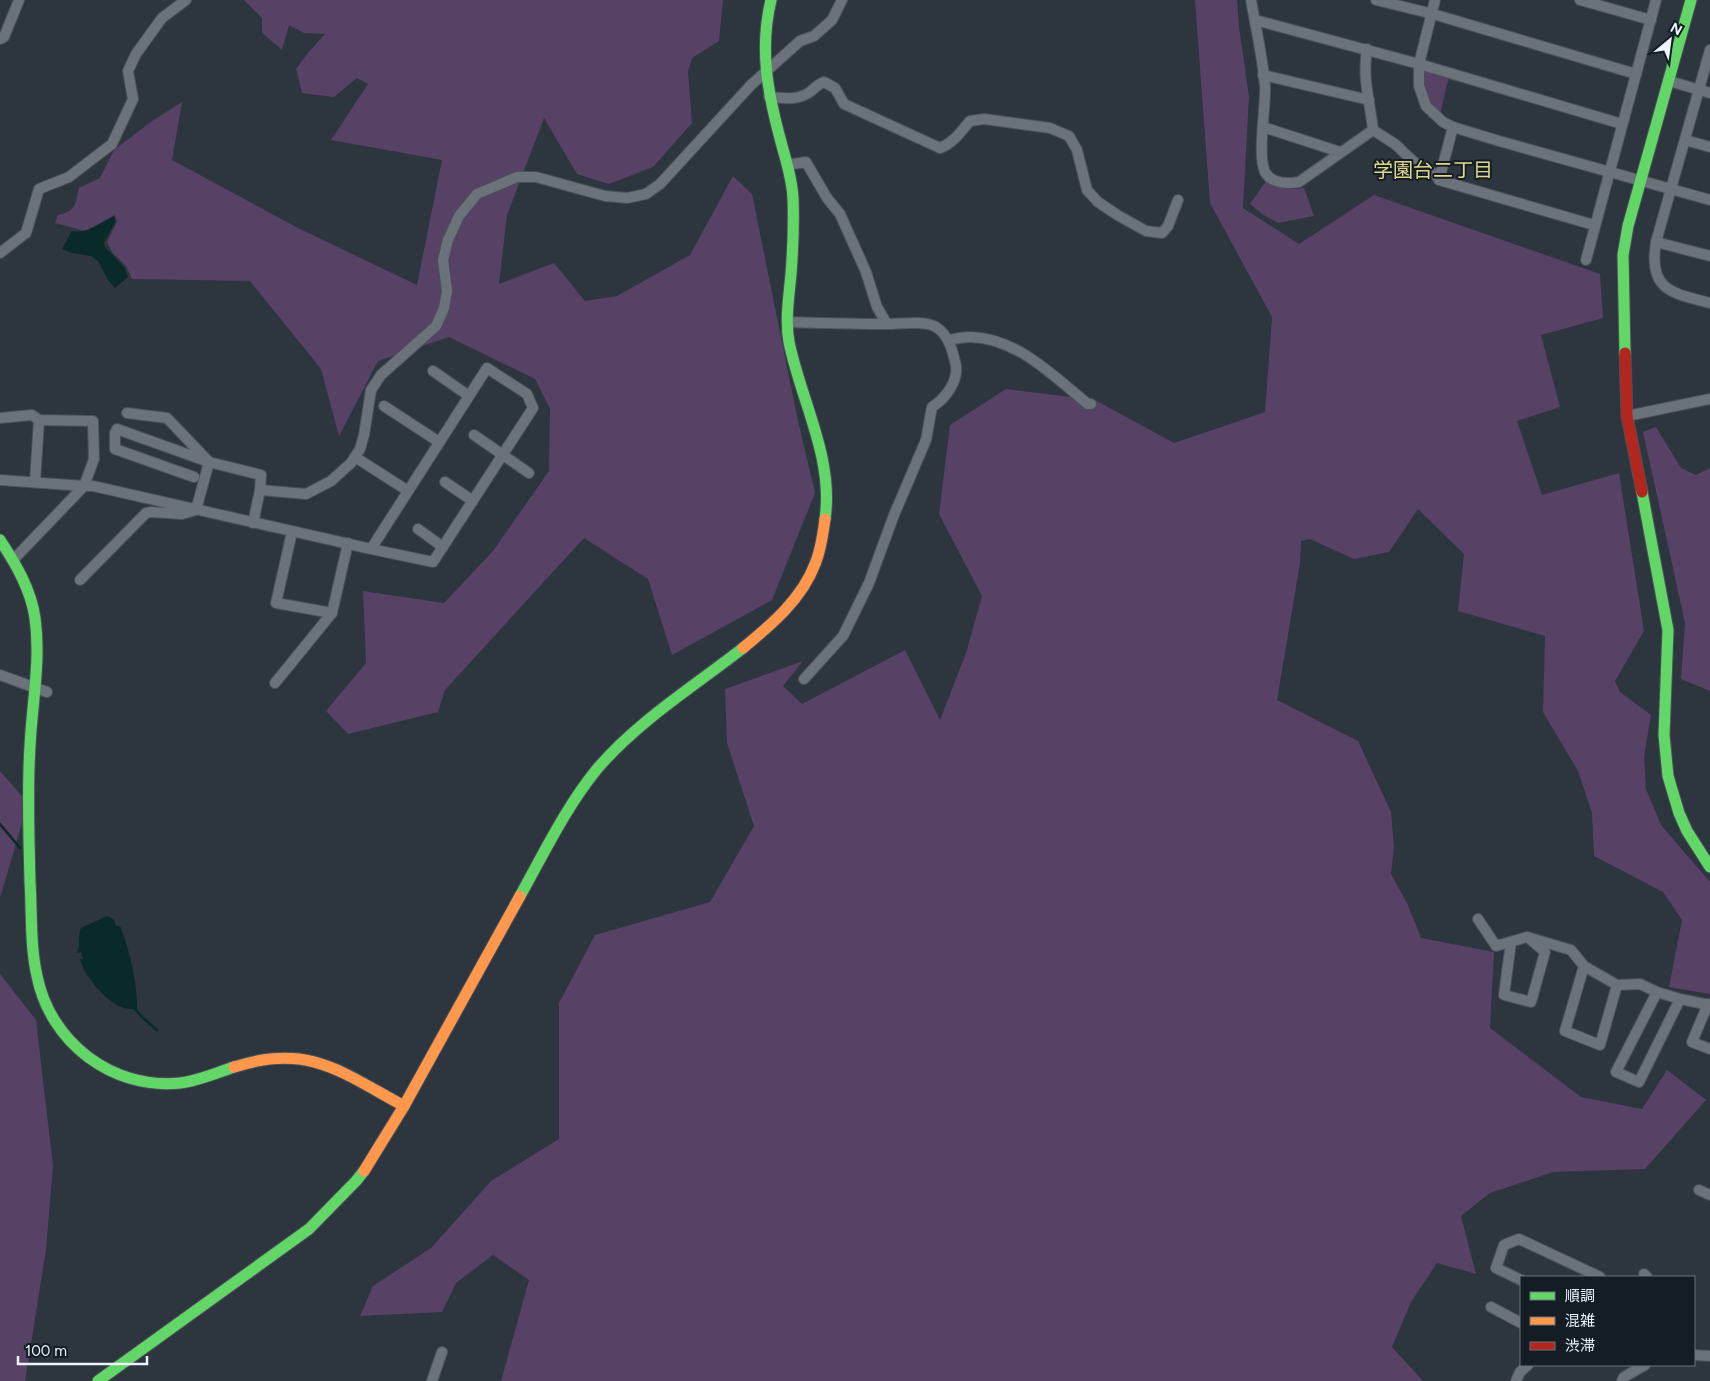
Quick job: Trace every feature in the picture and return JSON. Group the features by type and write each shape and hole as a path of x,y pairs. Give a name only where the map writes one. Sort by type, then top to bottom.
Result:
{"street":[{"path":"0,39 4,37 19,0"},
{"path":"0,253 26,233 39,189 69,177 112,144 133,99 128,71 136,54 150,32 162,18 186,0"},
{"path":"98,1381 309,1229 340,1199 369,1164 404,1106 569,808 593,772 632,734 767,629 795,599 813,569 826,524 828,501 827,475 788,339 794,230 791,183 765,73 765,37 771,0"},
{"path":"260,490 306,494 331,481 351,464 360,449 364,435 371,390 381,374 436,326 444,308 447,291 443,260 448,240 459,216 477,194 517,177 536,177 606,196 626,198 646,194 660,184 751,85 800,41 814,36 832,20 842,0"},
{"path":"1251,0 1265,88 1263,127 1264,169 1269,177 1282,183 1299,182 1373,130"},
{"path":"1376,0 1432,14 1636,74"},
{"path":"1435,0 1419,64 1419,86 1426,106 1443,122 1452,127 1710,200"},
{"path":"1580,0 1651,20"},
{"path":"1586,260 1656,0"},
{"path":"1691,0 1628,226 1623,254 1627,416 1668,630 1664,735 1665,759 1672,795 1681,820 1698,852 1710,866"},
{"path":"1254,20 1419,64 1622,124"},
{"path":"1368,50 1365,63 1365,82 1373,130 1395,144 1414,162 1436,175 1439,180 1594,225"},
{"path":"1710,50 1653,258 1655,271 1664,286 1674,293 1710,303"},
{"path":"1263,75 1369,100"},
{"path":"1669,81 1710,93"},
{"path":"769,96 791,99 801,97 818,84 824,82 835,88 844,104 940,148 948,145 970,121 984,118 1050,128 1069,136 1077,150 1087,190 1098,202 1119,216 1146,231 1162,233 1168,226 1178,200"},
{"path":"1263,127 1340,152"},
{"path":"1439,180 1452,127"},
{"path":"1685,140 1710,147"},
{"path":"787,165 806,162 827,198 840,214 866,272 877,307 886,324"},
{"path":"1656,242 1710,256"},
{"path":"788,322 917,323 934,326 944,333 948,340 956,375 941,401 932,406 926,440 868,583 843,636 804,679"},
{"path":"948,340 970,338 1011,346 1026,355 1088,404 1091,404"},
{"path":"0,480 93,486 292,532 348,543 370,549 433,562 533,408 527,394 487,368 370,549"},
{"path":"433,371 469,396"},
{"path":"1627,416 1710,399"},
{"path":"384,406 439,442"},
{"path":"127,413 167,418 209,462"},
{"path":"0,418 32,414 39,420 93,422 94,458 84,486 14,559"},
{"path":"34,482 39,420"},
{"path":"194,477 115,449 115,433 118,429 209,462 261,475 253,523"},
{"path":"474,435 529,473"},
{"path":"355,457 408,491"},
{"path":"196,510 209,462"},
{"path":"445,482 473,501"},
{"path":"80,580 146,514 151,512 182,514 196,510"},
{"path":"418,529 443,547"},
{"path":"292,532 276,603 332,613"},
{"path":"0,540 14,559 35,615 37,655 30,745 28,819 34,966 45,1004 56,1025 70,1044 86,1057 106,1070 133,1080 160,1084 188,1082 261,1060 287,1058 313,1061 334,1068 404,1106"},
{"path":"275,684 332,613 348,543"},
{"path":"0,675 47,692"},
{"path":"1478,919 1496,946 1528,937 1571,950 1584,966 1617,986 1640,984 1657,992 1709,1005 1692,1042 1710,1049"},
{"path":"1511,942 1504,995 1531,1002 1546,952 1528,937"},
{"path":"1584,966 1565,1031 1600,1045 1617,986"},
{"path":"1657,992 1616,1072 1639,1082 1680,999"},
{"path":"1699,1190 1710,1195"},
{"path":"1520,1280 1496,1268 1504,1244 1518,1239 1598,1276"},
{"path":"1491,1307 1520,1322"},
{"path":"432,1381 442,1352"},
{"path":"1695,1355 1710,1356"},
{"path":"1516,1381 1520,1372 1527,1366"},
{"path":"1622,1381 1624,1377 1643,1366"}],"shaded area":[{"path":"244,0 723,0 719,41 692,58 688,72 692,123 653,167 609,184 577,174 544,118 507,215 499,284 554,263 585,301 617,296 690,255 733,176 752,194 797,416 815,493 772,600 672,655 648,579 584,538 445,690 438,712 348,734 326,711 366,663 363,591 444,603 493,551 549,471 550,409 535,379 449,337 378,361 339,436 321,369 250,281 132,279 126,266 112,252 107,242 117,222 115,215 85,231 55,223 58,215 72,209 77,199 79,188 100,178 114,150 152,121 182,102 172,160 298,228 417,285 442,160 331,140 368,84 357,78 334,97 302,93 296,69 325,34 304,33 289,25 282,50 262,33 262,18"},
{"path":"1195,0 1237,0 1249,96 1243,208 1299,244 1374,195 1600,274 1603,318 1541,335 1560,407 1517,421 1542,495 1619,473 1644,631 1615,681 1620,692 1651,715 1644,757 1646,789 1661,825 1710,882 1710,994 1669,987 1682,920 1663,892 1594,856 1592,813 1578,771 1543,712 1545,636 1458,611 1464,554 1418,509 1389,552 1354,559 1310,539 1301,541 1300,563 1277,700 1358,741 1391,812 1394,847 1391,874 1407,903 1421,938 1494,952 1490,1028 1581,1097 1642,1109 1667,1070 1706,1100 1645,1169 1553,1172 1490,1193 1461,1216 1476,1274 1437,1263 1411,1302 1392,1347 1423,1381 501,1381 529,1280 493,1255 456,1283 442,1312 360,1316 373,1286 431,1248 491,1181 559,1139 559,1003 595,935 710,902 754,826 727,743 725,689 803,661 783,686 802,704 905,650 940,720 966,653 982,596 939,514 950,425 1006,389 1095,400 1174,443 1265,412 1272,317 1210,203"},
{"path":"1423,68 1449,76 1440,115 1426,93 1423,83"},
{"path":"1269,177 1277,184 1285,187 1293,189 1304,188 1314,216 1278,223 1262,214 1250,204"},
{"path":"114,216 115,222 104,243 105,247 124,267 128,277 115,288 108,280 98,261 91,256 72,253 62,249 72,231 78,232 89,229"},
{"path":"1656,427 1681,468 1696,475 1710,468 1710,691 1681,679 1685,623 1643,432"},
{"path":"0,771 28,803 0,898"},
{"path":"107,916 114,920 116,926 120,926 127,945 134,978 137,1009 121,1007 108,999 86,973 80,959 83,959 81,952 77,953 81,928"},
{"path":"0,974 36,1020 53,1166 46,1250 25,1381 0,1381"}],"waterway":[{"path":"0,824 20,848"},
{"path":"133,1007 157,1030"}],"traffic: fast":[{"path":"771,0 767,18 765,54 772,107 790,177 793,198 793,245 787,325 794,364 821,452 827,496 825,519"},
{"path":"1625,353 1623,255 1628,226 1691,0"},
{"path":"1642,492 1668,630 1664,735 1668,776 1679,813 1687,831 1710,867"},
{"path":"0,540 17,568 30,597 37,634 37,666 31,730 28,797 33,953 44,1000 55,1022 70,1041 88,1057 108,1070 131,1079 155,1083 180,1083 200,1079 234,1067"},
{"path":"520,896 565,815 597,769 630,735 648,720 743,648"},
{"path":"98,1381 309,1229 364,1171"}],"traffic: slow":[{"path":"743,648 775,621 802,589 817,559 825,519"},
{"path":"364,1171 404,1106 520,896"},
{"path":"234,1067 260,1060 283,1058 304,1060 342,1072 404,1106"}],"traffic: jam":[{"path":"1625,353 1627,416 1642,492"}],"district":[{"name":"学園台二丁目","path":"1433,170"}]}
